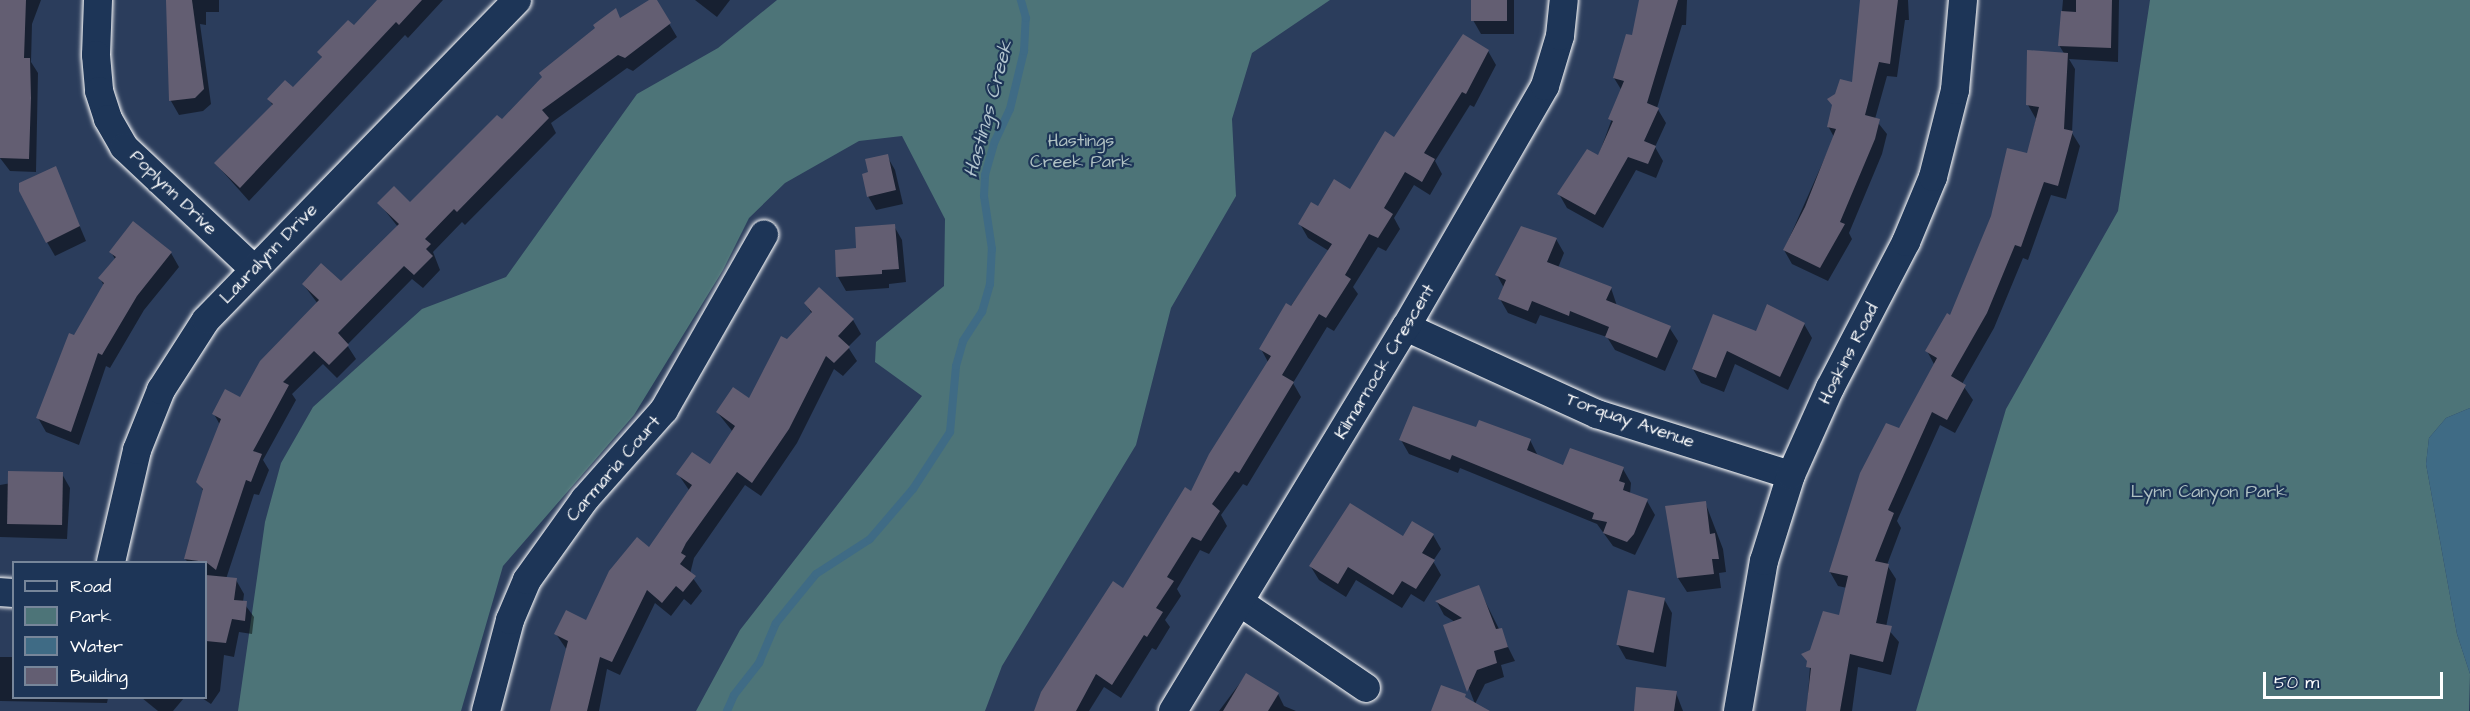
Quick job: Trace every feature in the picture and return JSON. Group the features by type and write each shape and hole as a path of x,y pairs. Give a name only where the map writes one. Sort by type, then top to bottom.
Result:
{"street":[{"name":"Poplynn Drive","path":"98,0 99,91 124,147 254,269"},
{"name":"Lauralynn Drive","path":"111,561 137,450 161,390 206,320 517,0"},
{"name":"Kilmarnock Crescent","path":"1173,711 1406,327 1545,86 1560,36 1564,0"},
{"name":"Hoskins Road","path":"1738,711 1764,561 1791,475 1830,388 1906,242 1933,177 1955,90 1963,0"},
{"name":"Carmaria Court","path":"486,711 510,620 527,580 585,499 664,410 764,235"},
{"name":"Torquay Avenue","path":"1406,327 1597,414 1791,475"},
{"path":"1240,603 1366,688"}],"green space":[{"name":"Hastings Creek Park","path":"777,0 1330,0 1252,53 1232,119 1236,196 1171,308 1136,445 1002,666 985,711 696,711 740,630 922,396 875,362 876,342 944,286 945,219 902,136 859,141 785,183 749,218 723,270 634,415 503,566 461,711 238,711 265,522 281,463 313,407 422,309 506,277 637,94 718,48"},
{"name":"Lynn Canyon Park","path":"2150,0 2470,0 2470,408 2446,418 2429,438 2426,464 2457,634 2470,674 2469,711 1916,711 2006,409 2118,211"}],"water":[{"path":"2470,408 2470,674 2457,634 2426,464 2429,438 2446,418"}],"building":[{"path":"0,0 26,0 24,58 30,58 31,98 29,159 0,158"},
{"path":"166,0 192,0 204,89 195,98 169,101"},
{"path":"377,0 422,0 399,25 396,22 240,188 214,163 273,104 267,99 285,80 293,87 322,57 317,52 348,20 354,25"},
{"path":"649,0 657,0 671,23 625,58 618,55 542,110 549,118 457,212 454,209 425,239 431,244 426,249 433,256 414,275 404,266 338,333 349,345 329,365 314,351 283,382 289,385 253,451 262,454 251,482 246,480 216,570 207,561 184,559 203,489 196,482 221,419 212,414 225,389 240,397 260,361 319,300 302,284 321,263 341,281 399,224 377,203 394,186 410,202 497,115 502,119 542,77 539,73 595,28 593,25 616,8 620,18"},
{"path":"1471,0 1507,0 1507,21 1471,21"},
{"path":"1639,0 1678,0 1647,103 1659,108 1644,141 1656,146 1648,164 1628,157 1595,215 1557,194 1587,149 1598,155 1613,121 1608,119 1624,81 1613,78 1626,34 1632,35"},
{"path":"1860,0 1898,0 1890,64 1879,62 1865,115 1880,119 1875,139 1840,222 1845,224 1820,268 1783,250 1805,207 1836,129 1827,127 1832,105 1827,99 1835,94 1840,79 1852,82"},
{"path":"2076,0 2112,0 2111,48 2058,46 2061,11 2076,12"},
{"path":"1463,34 1489,50 1466,94 1462,92 1424,153 1435,159 1422,182 1405,172 1384,208 1393,214 1378,238 1369,234 1345,275 1351,279 1326,318 1319,314 1282,375 1294,382 1239,473 1235,471 1212,504 1220,511 1201,541 1192,537 1167,577 1174,581 1156,608 1163,612 1147,637 1144,635 1112,685 1096,674 1076,711 1034,711 1041,692 1113,581 1123,588 1185,487 1191,491 1209,454 1271,356 1259,349 1286,303 1291,306 1332,244 1298,224 1311,202 1318,206 1334,179 1350,189 1385,131 1394,137"},
{"path":"2027,50 2068,53 2064,129 2073,131 2058,186 2044,182 2021,247 2015,245 1987,313 1951,376 1966,385 1947,420 1932,412 1888,510 1894,513 1875,561 1889,564 1876,623 1892,626 1883,662 1850,654 1840,711 1806,711 1811,668 1806,667 1807,661 1801,654 1810,650 1823,611 1839,615 1848,576 1829,572 1860,473 1886,423 1899,428 1937,358 1925,351 1947,313 1950,315 1991,216 2007,148 2027,153 2039,107 2026,105"},
{"path":"888,154 896,190 867,197 862,174 868,172 865,159"},
{"path":"56,166 80,226 46,243 19,191 19,183"},
{"path":"133,221 172,252 137,296 102,355 98,353 71,432 36,418 69,333 74,335 104,283 98,278 116,257 109,252"},
{"path":"895,224 899,269 882,270 882,274 836,277 835,250 856,248 855,227"},
{"path":"1521,226 1557,238 1547,262 1612,287 1606,300 1671,326 1657,358 1605,337 1609,327 1570,311 1569,316 1532,301 1528,311 1498,299 1506,280 1495,275"},
{"path":"819,287 854,319 838,336 850,347 834,363 826,356 789,429 752,483 737,472 686,543 681,553 686,556 680,564 696,576 683,592 676,586 662,603 647,590 612,662 600,657 587,711 550,711 568,641 554,634 566,610 586,620 609,571 637,537 649,547 692,485 676,474 692,452 710,464 735,426 716,412 733,387 749,398 781,336 787,339 812,312 804,303"},
{"path":"1767,304 1805,323 1780,377 1727,351 1716,378 1692,369 1713,314 1756,331"},
{"path":"1413,406 1476,427 1479,420 1531,439 1527,450 1563,465 1570,448 1624,467 1619,481 1625,483 1623,490 1648,499 1634,534 1627,542 1603,533 1607,522 1592,519 1594,513 1452,455 1450,460 1399,440"},
{"path":"8,471 63,472 62,525 7,524"},
{"path":"1706,501 1710,534 1715,533 1719,559 1712,559 1714,574 1677,578 1665,506"},
{"path":"1350,503 1403,536 1412,521 1434,534 1422,553 1435,560 1416,589 1402,581 1393,595 1348,567 1338,584 1309,566"},
{"path":"207,575 237,578 234,600 247,601 245,621 232,619 226,643 207,641"},
{"path":"1479,585 1496,629 1502,628 1508,647 1494,651 1497,663 1477,670 1467,692 1443,625 1462,618 1435,601"},
{"path":"1628,590 1665,598 1654,653 1616,645"},
{"path":"1246,673 1279,693 1268,711 1223,711"},
{"path":"1441,685 1466,694 1465,697 1490,711 1431,711"},
{"path":"1636,687 1677,691 1674,711 1634,711"}],"waterway":[{"name":"Hastings Creek","path":"727,711 734,695 759,663 776,623 816,574 870,539 913,489 950,432 956,366 963,341 982,312 990,284 992,249 984,196 985,175 995,141 1010,109 1024,51 1026,18 1021,0"}]}
